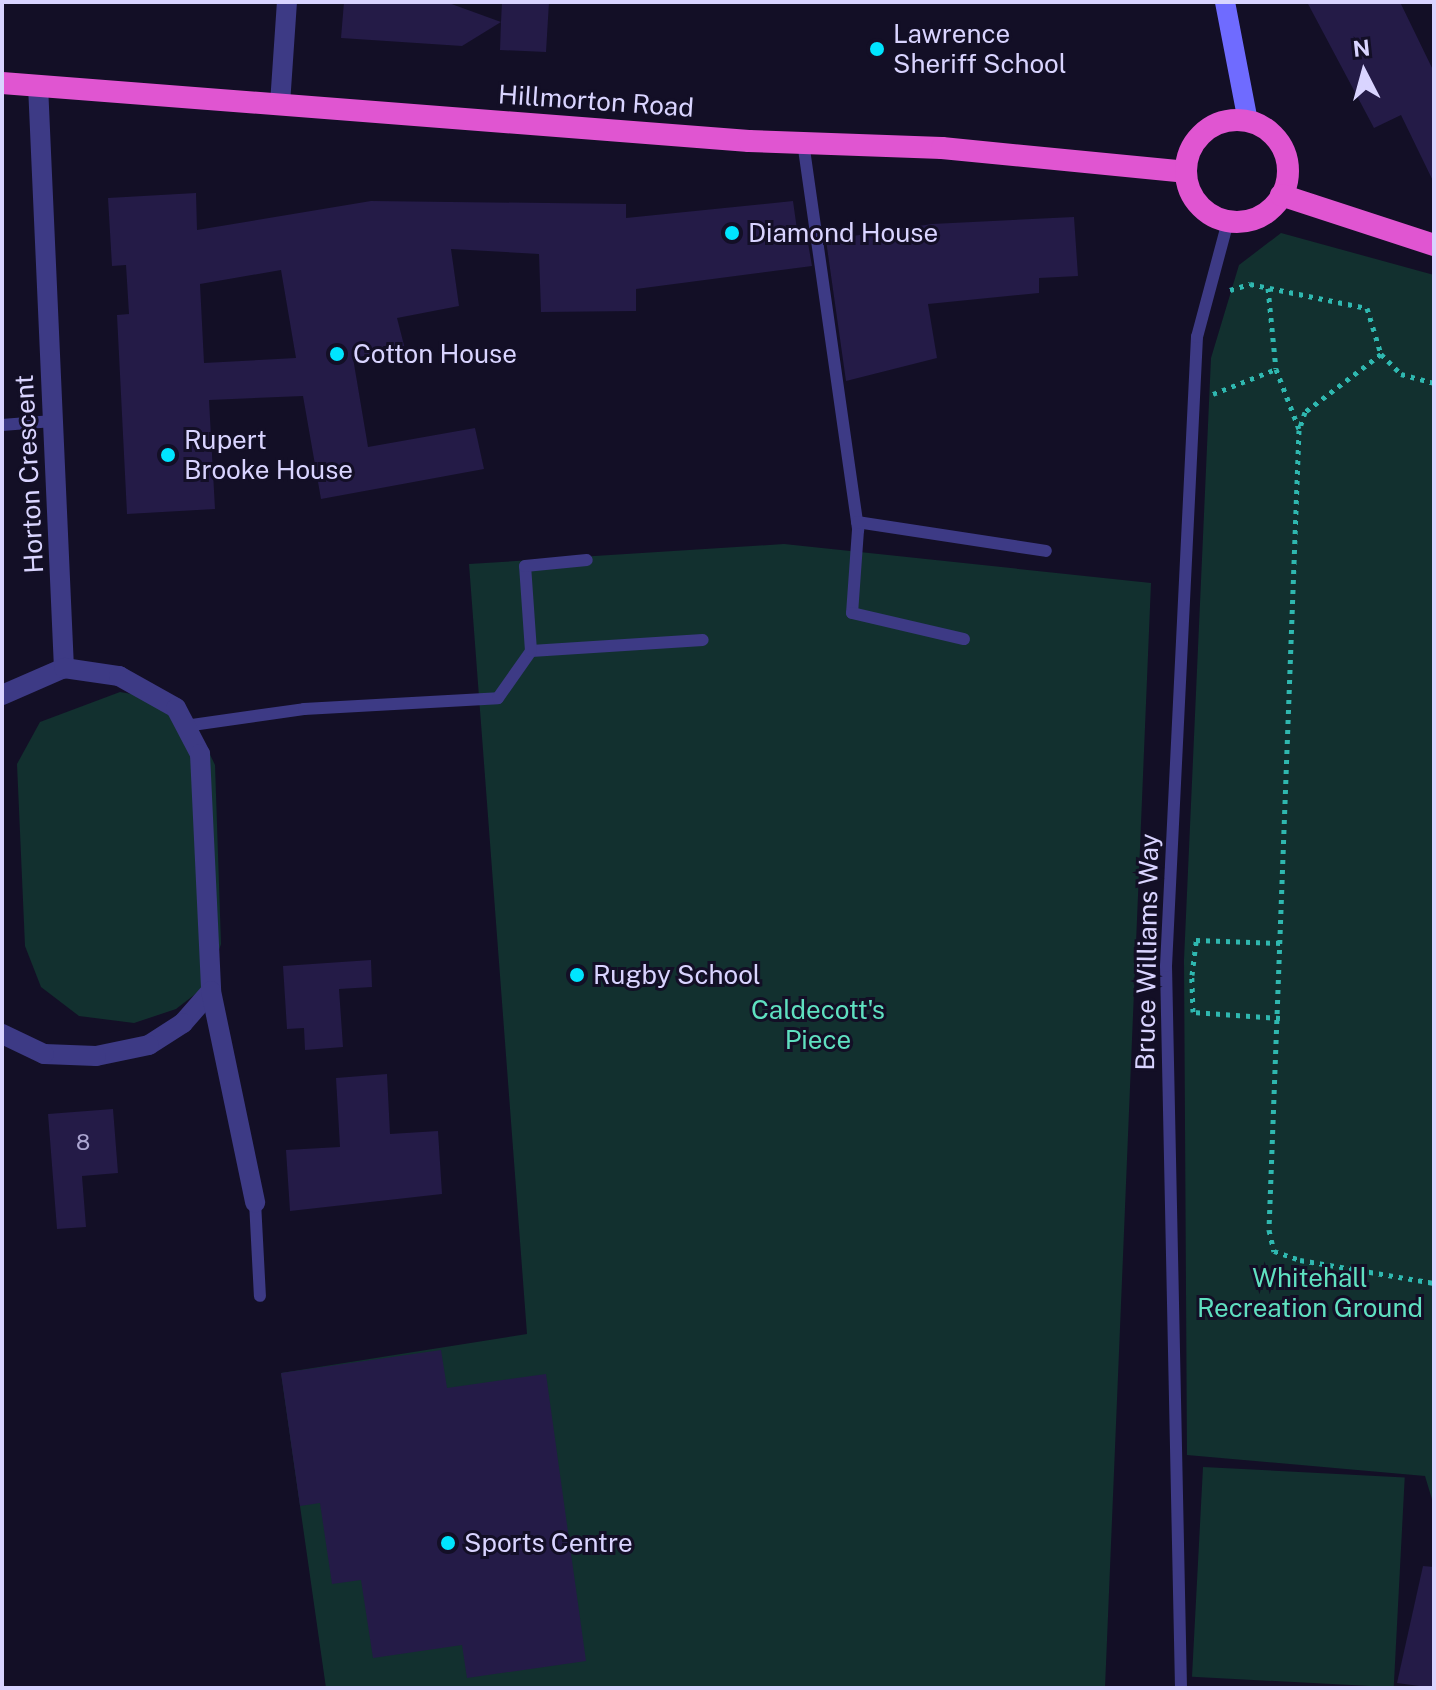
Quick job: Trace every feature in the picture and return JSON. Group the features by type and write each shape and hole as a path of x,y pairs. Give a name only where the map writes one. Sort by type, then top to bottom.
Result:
{"highway":[{"name":"Hillmorton Road","path":"2,83 1185,172"},
{"path":"1248,122 1283,150 1281,195 1259,217 1228,221 1203,209 1185,172 1204,132 1248,122"},
{"path":"1281,195 1434,245"}],"main road":[{"path":"1225,2 1248,122"}],"street":[{"path":"280,104 287,2"},
{"name":"Horton Crescent","path":"38,85 64,668"},
{"path":"2,695 64,668 119,676 176,708 200,754 211,991 255,1202"},
{"path":"2,1034 44,1054 96,1056 149,1045 183,1023 211,991"}],"lane":[{"path":"803,142 857,522 852,613 964,639"},
{"name":"Bruce Williams Way","path":"1181,1688 1166,966 1194,396 1208,297 1228,221"},
{"path":"2,425 53,421"},
{"path":"857,522 1046,551"},
{"path":"185,726 304,709 498,698 531,651 525,566 587,560"},
{"path":"531,651 703,640"},
{"path":"255,1202 260,1296"}],"path":[{"path":"1208,297 1250,284 1367,308 1381,354 1401,374 1434,383"},
{"path":"1268,288 1276,369 1299,430"},
{"path":"1381,354 1305,412 1299,430 1274,1251 1434,1283"},
{"path":"1194,396 1276,369"},
{"path":"1280,1018 1193,1012 1192,975 1196,940 1281,943"}],"green space":[{"name":"Whitehall Recreation Ground","path":"1281,233 1434,275 1434,1506 1425,1476 1187,1455 1184,960 1211,358 1239,265"},
{"name":"Caldecott's Piece","path":"784,544 1151,583 1105,1688 326,1688 281,1373 527,1334 469,564"},
{"path":"120,692 161,699 194,721 215,765 221,944 207,985 176,1009 134,1023 79,1016 41,987 25,946 17,764 40,722"},
{"path":"1203,1467 1405,1478 1394,1687 1192,1677"}],"building":[{"path":"344,2 446,2 501,22 462,46 341,38"},
{"path":"502,2 549,2 546,52 500,50"},
{"path":"1307,2 1400,2 1434,72 1434,183 1401,115 1374,128"},
{"path":"196,193 197,230 371,201 626,204 626,218 793,201 799,244 808,243 812,266 636,289 636,311 541,312 539,254 451,249 459,306 397,318 405,349 353,358 368,447 475,428 484,469 321,499 303,396 209,400 215,509 127,514 117,315 129,314 126,265 112,266 108,198","holes":["281,270 296,358 204,363 200,284"]},
{"path":"1074,217 1078,276 1039,278 1039,293 928,304 937,358 846,381 826,240 932,224"},
{"path":"371,960 372,987 339,989 343,1047 305,1050 304,1028 287,1029 283,966"},
{"path":"387,1074 390,1134 438,1131 442,1194 290,1211 286,1150 340,1147 336,1078"},
{"path":"113,1109 118,1173 82,1176 86,1227 57,1229 48,1114"},
{"name":"Sports Centre","path":"441,1350 447,1388 546,1374 586,1661 467,1678 462,1645 373,1658 361,1580 332,1584 320,1503 300,1506 281,1373"},
{"path":"1423,1566 1434,1567 1434,1688 1397,1683"}],"place":[{"name":"Lawrence Sheriff School","path":"877,49"},
{"name":"Diamond House","path":"732,233"},
{"name":"Cotton House","path":"337,354"},
{"name":"Rupert Brooke House","path":"168,455"},
{"name":"Rugby School","path":"577,975"},
{"name":"Sports Centre","path":"448,1543"}]}
